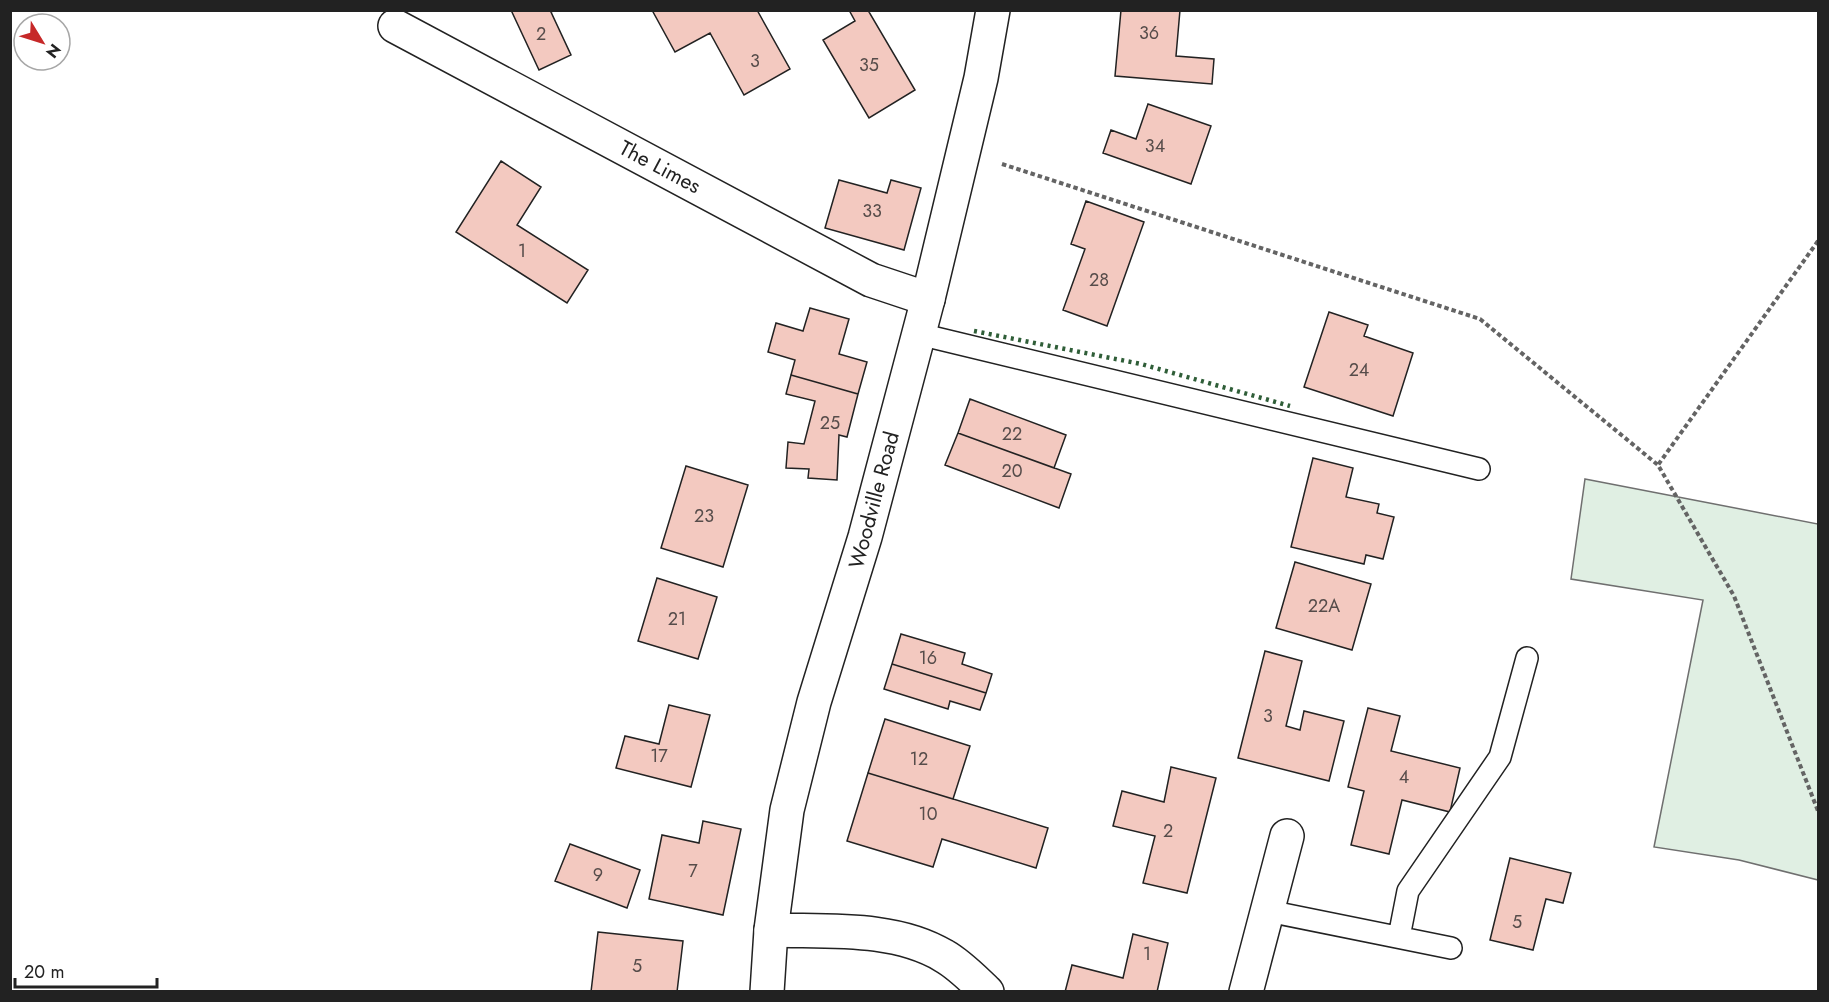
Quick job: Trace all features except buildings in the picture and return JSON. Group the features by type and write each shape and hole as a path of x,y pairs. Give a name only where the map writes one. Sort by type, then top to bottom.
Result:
{"main road":[{"name":"Woodville Road","path":"767,992 771,930 787,810 814,702 865,537 919,334 964,151 993,10"},
{"name":"The Limes","path":"395,26 871,280 928,299"},
{"path":"1246,992 1287,836"},
{"path":"771,930 865,933 899,938 945,957 987,992"}],"lane":[{"path":"919,334 1479,469"},
{"path":"1399,938 1408,891 1500,757 1527,658"},
{"path":"1268,911 1451,948"}],"path":[{"path":"964,151 1480,319 1658,465 1734,596 1818,811"},
{"path":"1658,465 1818,241"}],"green space":[{"path":"1585,479 1818,524 1818,880 1739,860 1654,847 1703,600 1571,579"}],"hedge":[{"path":"974,331 1141,364 1290,406"}]}
